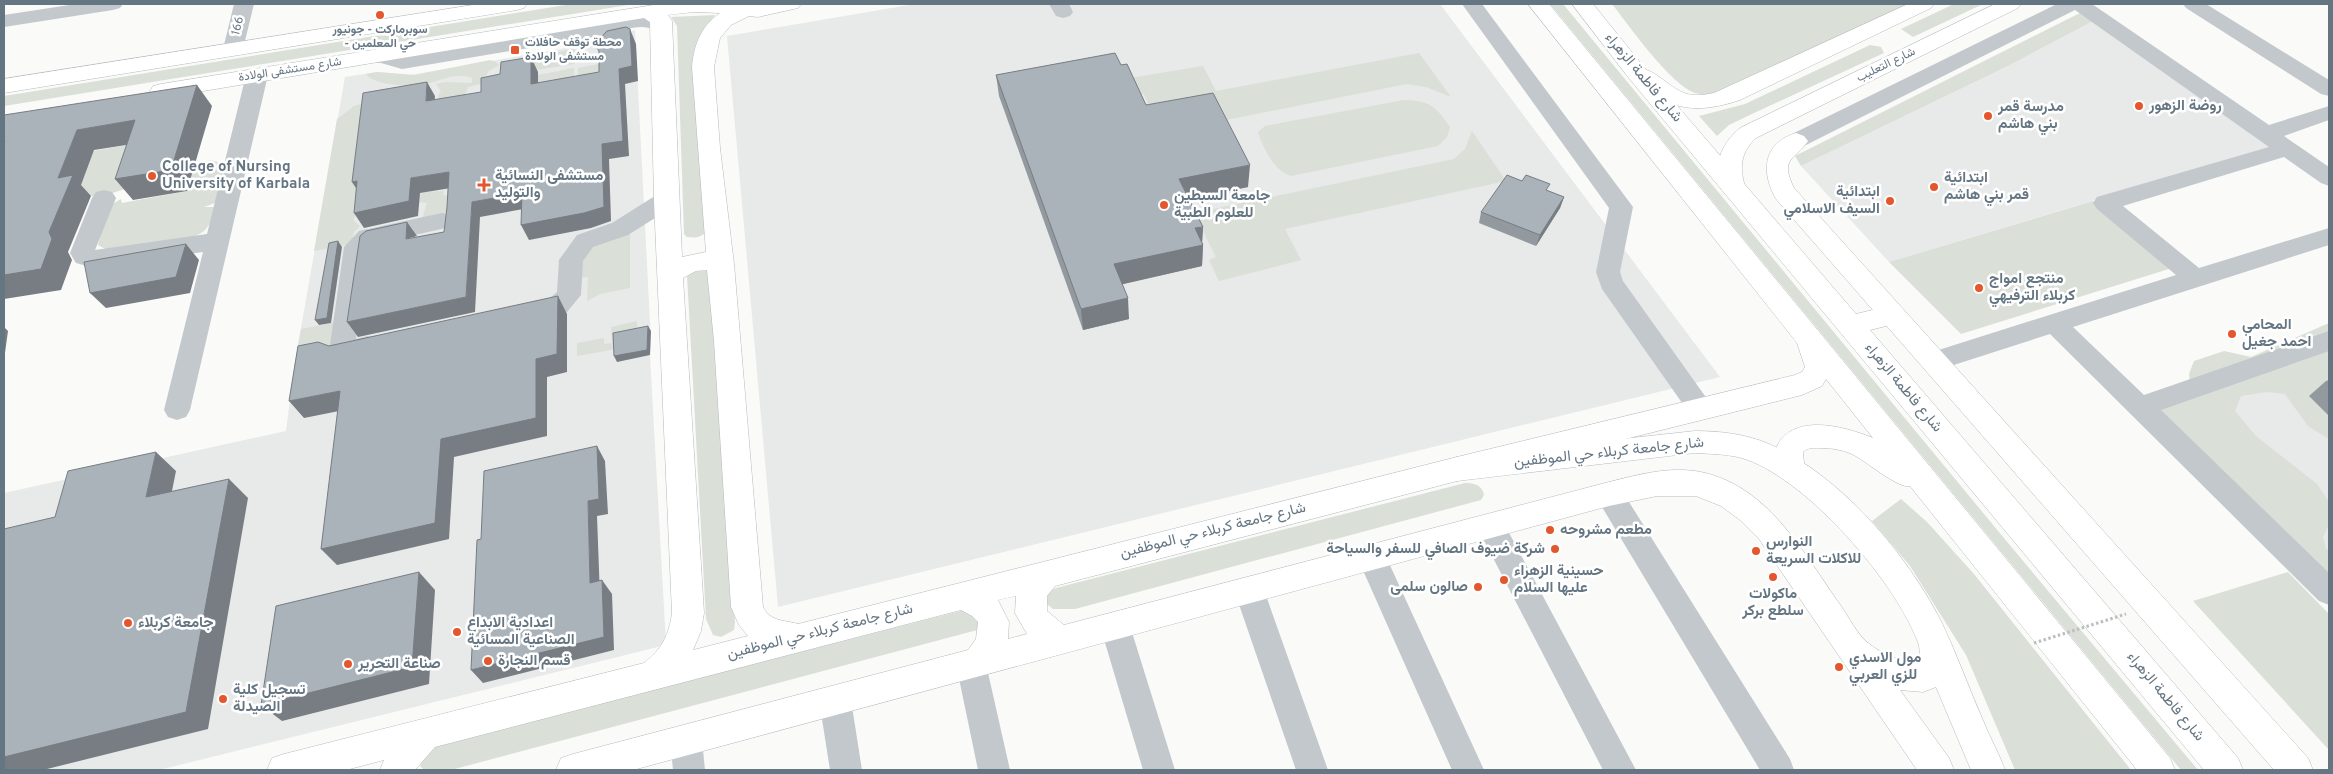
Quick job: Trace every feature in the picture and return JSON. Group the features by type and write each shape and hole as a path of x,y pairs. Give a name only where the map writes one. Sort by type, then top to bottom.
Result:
{"main road":[{"path":"7,87 509,4"},
{"name":"شارع مستشفى الولادة","path":"144,94 366,57 653,20 694,6 765,10 791,4"},
{"path":"1538,4 2158,770"},
{"name":"شارع فاطمة الزهراء","path":"1582,4 1636,72 2226,770"},
{"path":"1636,72 1666,95 1683,101 1714,101 1732,95 1924,4"},
{"name":"شارع التعليب","path":"1733,186 1729,168 1732,151 1743,137 2011,4"},
{"path":"729,7 728,17 714,30 708,42 703,62 709,156 720,264 747,607 750,617 759,627 776,634 797,637"},
{"path":"653,20 666,200 688,613 685,634 679,650 670,661 654,674"},
{"path":"1883,23 1880,28 1881,33 1893,43 1907,48 1924,46"},
{"path":"1852,38 1870,38 1887,46 1894,56 1891,63"},
{"path":"1796,140 1782,152 1778,159 1776,175 1782,188 2296,770"},
{"path":"668,236 686,243 698,241 717,231"},
{"path":"670,275 688,262 711,260 720,264"},
{"path":"1850,326 1893,315"},
{"path":"1457,468 1802,384 1812,379 1818,371 1819,361 1806,335"},
{"path":"1795,473 1788,455 1795,442 1808,437 1836,437 1872,450 1944,505"},
{"name":"شارع جامعة كربلاء حي الموظفين","path":"284,770 334,765 427,733 1457,468 1696,442 1728,444 1747,448 1795,473 1825,497 1881,554 1906,589 1930,632 1976,748 1988,770"},
{"path":"573,770 687,755 835,700 1490,525 1609,494 1667,482 1698,483 1721,491 1755,515 1770,530 1937,770"},
{"path":"1046,574 1036,583 1031,594 1031,612 1040,628 1051,635 1064,639"},
{"path":"960,596 973,599 984,606 992,615 995,627 991,646 975,663"},
{"path":"1851,647 1861,656 1885,670 1911,678 1922,677 1930,674 1937,662 1930,632"},
{"path":"397,770 403,757 414,743 427,733"}],"street":[{"path":"4,21 50,9 113,4"},
{"name":"166","path":"233,49 244,4"},
{"path":"1472,4 1621,207 1608,272 1611,283 1701,410"},
{"path":"1796,140 2072,4"},
{"path":"2079,4 2329,178"},
{"path":"2193,4 2329,89"},
{"path":"178,410 258,75"},
{"path":"2266,134 2329,113"},
{"path":"2195,278 2105,203 2288,149"},
{"path":"104,198 82,253 85,257 94,259 218,241"},
{"path":"502,318 558,306 570,295 570,260 585,241 620,229 666,200"},
{"path":"389,342 342,352 356,247 367,237 442,222"},
{"path":"1935,361 2329,236"},
{"path":"2054,323 2329,592"},
{"path":"2140,407 2329,341"},
{"path":"1609,494 1778,770"},
{"path":"1490,525 1620,770"},
{"path":"1372,557 1468,770"},
{"path":"1249,590 1312,770"},
{"path":"1115,626 1159,770"},
{"path":"975,663 994,770"},
{"path":"835,700 846,770"}],"path":[{"path":"2034,643 2126,614"}],"shaded area":[{"path":"572,4 634,4 4,106 4,96"},
{"path":"915,4 1440,4 1720,377 778,607 727,36"},
{"path":"1550,4 1563,4 2198,770 2181,770"},
{"path":"1612,4 1915,4 1738,86 1710,94 1700,94 1678,82 1665,70"},
{"path":"1954,4 1983,4 1913,37 1901,29"},
{"path":"2082,12 2095,20 2008,66 1801,166 1795,156"},
{"path":"715,15 698,40 706,232 697,237 687,237 684,234 677,26 671,17"},
{"name":"مدرسة قمر بني هاشم","path":"2095,20 2278,145 1889,262 1801,166 2008,66"},
{"path":"635,30 666,645 159,770 4,770 4,493 286,431 294,368 345,77 377,72 410,75 583,45"},
{"path":"1870,45 1881,47 1884,53 1729,125 1717,136 1699,116 1745,104"},
{"path":"575,49 574,64 523,72 518,58"},
{"path":"1419,53 1451,97 1426,87 1407,84 1216,122 1157,125 1144,94 1137,94 1130,78 1203,66 1216,91"},
{"path":"490,60 499,65 489,71 480,84 468,87 465,95 441,104 438,96 441,91 436,84 444,82 472,83 472,78 456,76 430,83 396,85 378,81 366,74 377,72 415,75"},
{"path":"603,63 611,68 626,67 605,81 605,87 538,98 538,75 574,68 574,86 578,85 578,68"},
{"path":"1404,100 1426,103 1436,109 1445,120 1450,127 1447,137 1438,146 1291,176 1285,174 1275,165 1266,152 1258,132 1265,126"},
{"path":"368,102 358,211 353,220 360,226 354,232 351,244 314,251 337,119 354,106"},
{"path":"1472,131 1506,181 1285,229 1301,260 1219,281 1209,260 1216,257 1194,213 1454,159 1465,149"},
{"path":"128,145 125,189 109,194 76,198 86,152"},
{"path":"210,160 218,162 217,168 224,173 215,203 204,207 215,207 210,224 200,234 179,242 119,257 98,245 107,207 121,199 122,203 187,191 195,166"},
{"path":"444,191 443,195 452,197 453,213 422,219 427,203 418,202 413,196 426,192"},
{"path":"2093,201 2172,268 1961,334 1889,262"},
{"path":"630,228 630,288 600,294 587,301 588,277 581,278 581,266 586,247"},
{"path":"703,265 709,271 735,622 734,630 721,637 713,635 706,619 687,275"},
{"path":"341,321 333,359 294,368 301,329"},
{"path":"637,321 638,345 577,356 577,343 604,338 604,344 612,343 611,327"},
{"path":"2329,323 2329,390 2309,396 2329,416 2329,439 2308,426 2285,394 2267,392 2241,396 2235,411 2256,436 2317,484 2329,502 2329,524 2323,537 2326,549 2329,550 2329,578 2310,565 2156,407 2190,383 2189,374 2194,361 2224,351 2251,357"},
{"path":"2329,356 2329,570 2167,414"},
{"path":"1465,483 1475,484 1480,487 1484,495 1481,500 1075,609 1053,609 1047,604 1048,592 1056,588"},
{"path":"1901,499 1927,522 1974,574 2131,770 2015,770 1966,655 1910,566 1872,521"},
{"path":"2288,572 2329,614 2329,750 2193,601"},
{"path":"976,607 981,629 451,770 424,770 420,766 426,751 436,746"}],"building":[{"path":"626,27 630,29 632,66 619,69 623,141 602,144 604,207 584,213 521,225 522,193 472,202 466,297 347,322 360,236 366,231 407,222 406,239 444,232 447,207 449,172 411,178 409,201 354,213 357,181 352,182 363,93 427,82 426,101 481,92 481,78 500,74 501,62 531,57 531,84 599,72 597,42 607,31"},
{"path":"1115,53 1121,65 1127,64 1146,105 1213,93 1250,165 1179,179 1203,227 1195,228 1203,245 1114,264 1128,298 1081,309 996,75"},
{"path":"197,85 171,170 115,179 135,120 77,130 58,178 73,175 49,232 52,239 41,269 4,275 4,115"},
{"path":"1507,175 1522,181 1526,175 1550,184 1546,190 1564,197 1540,235 1481,212"},
{"path":"338,241 327,318 315,320 329,243"},
{"path":"186,244 176,277 90,293 84,262"},
{"path":"558,296 557,354 536,359 536,418 441,439 435,523 321,549 340,391 289,401 298,346 318,342 329,346"},
{"path":"648,326 647,350 614,356 613,333"},
{"path":"597,446 599,499 588,501 590,583 602,580 604,637 471,670 477,540 481,539 484,471"},
{"name":"جامعة كربلاء","path":"156,452 146,497 229,479 186,712 4,757 4,529 55,517 68,471"},
{"path":"419,572 412,667 261,705 276,606"}],"place":[{"name":"سوبرماركت - جونيور - حي المعلمين","path":"380,15"},
{"name":"محطة توقف حافلات مستشفى الولادة","path":"515,50"},
{"name":"روضة الزهور","path":"2139,106"},
{"name":"مدرسة قمر بني هاشم","path":"1988,116"},
{"name":"College of Nursing University of Karbala","path":"152,176"},
{"name":"مستشفى النسائية والتوليد","path":"484,185"},
{"name":"ابتدائية قمر بني هاشم","path":"1934,187"},
{"name":"ابتدائية السيف الاسلامي","path":"1890,201"},
{"name":"جامعة السبطين للعلوم الطبية","path":"1164,205"},
{"name":"منتجع امواج كربلاء الترفيهي","path":"1979,288"},
{"name":"المحامي احمد جغيل","path":"2232,334"},
{"name":"مطعم مشروحه","path":"1550,530"},
{"name":"شركة ضيوف الصافي للسفر والسياحة","path":"1555,549"},
{"name":"النوارس للاكلات السريعة","path":"1756,551"},
{"name":"ماكولات سلطع بركر","path":"1773,577"},
{"name":"حسينية الزهراء عليها السلام","path":"1504,580"},
{"name":"صالون سلمى","path":"1478,587"},
{"name":"جامعة كربلاء","path":"128,623"},
{"name":"اعدادية الابداع الصناعية المسائية","path":"457,632"},
{"name":"قسم النجارة","path":"488,661"},
{"name":"صناعة التحرير","path":"348,664"},
{"name":"مول الاسدي للزي العربي","path":"1839,667"},
{"name":"تسجيل كلية الصيدلة","path":"223,699"}]}
